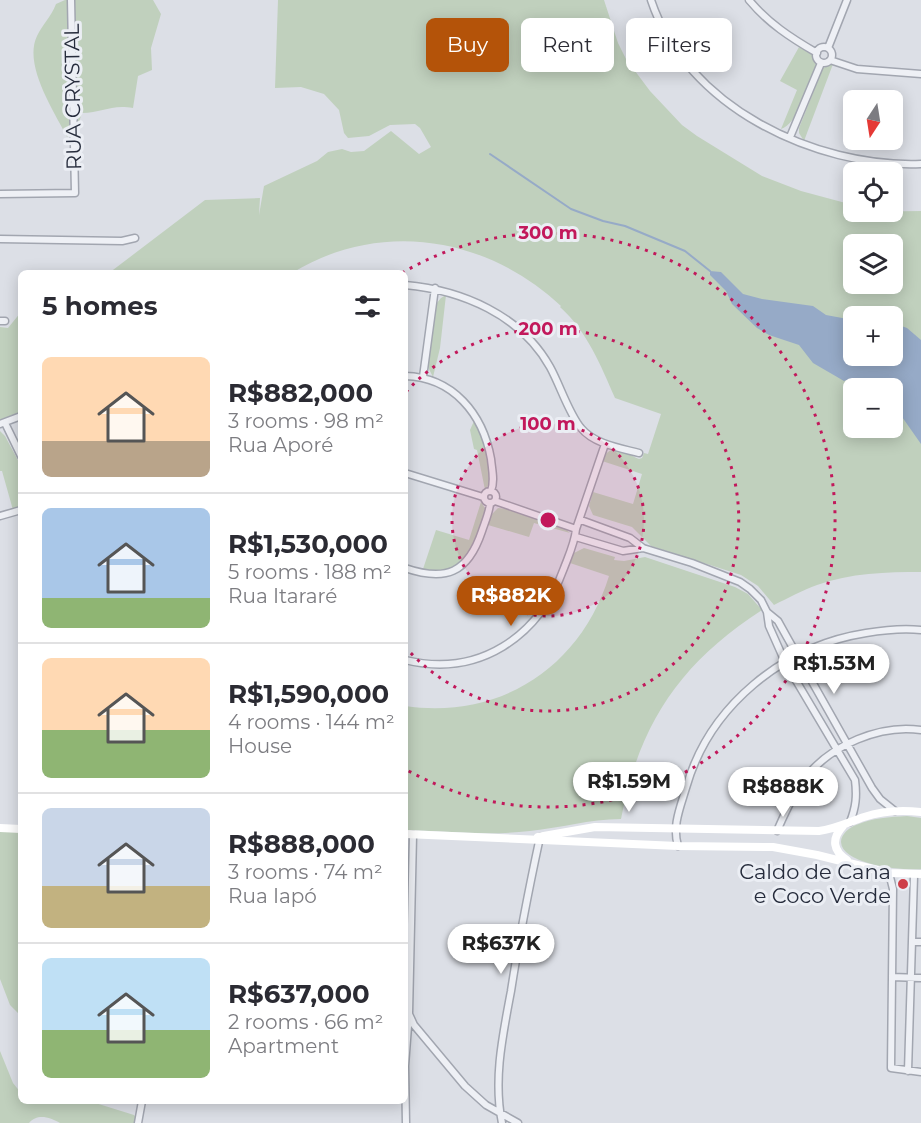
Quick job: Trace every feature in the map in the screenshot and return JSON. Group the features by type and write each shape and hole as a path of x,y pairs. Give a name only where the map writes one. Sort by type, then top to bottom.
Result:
{"main road":[{"path":"539,838 595,827 831,830 866,816 896,811 921,812"},
{"path":"848,823 838,831 835,848 839,854 855,864"},
{"path":"0,828 18,829"},
{"path":"409,834 793,849 889,873 917,875"}],"street":[{"name":"RUA CRYSTAL","path":"0,194 75,193 71,0"},
{"path":"651,0 665,35 679,56 698,78 743,113 803,144 835,155 864,161 921,164"},
{"path":"749,0 782,32 817,52"},
{"path":"828,48 847,0"},
{"path":"821,63 817,58 817,52 821,48 828,48"},
{"path":"828,48 832,53 830,60"},
{"path":"790,137 821,63 830,60 857,69 921,74"},
{"path":"0,239 122,242 135,238"},
{"path":"408,285 435,288 491,309 517,328 548,364 581,429 592,438 605,444 639,453"},
{"path":"423,377 435,288"},
{"path":"408,376 423,377 439,383 454,392 474,414 490,453 493,472 491,491"},
{"path":"18,417 2,423 18,451"},
{"path":"408,660 439,665 467,661 493,652 516,638 534,621 552,598 576,537 576,529 605,444"},
{"path":"408,474 483,497 484,501 576,529"},
{"path":"483,497 486,492 491,491"},
{"path":"408,569 433,575 446,574 460,568 471,558 496,495 491,491"},
{"path":"0,516 18,511"},
{"path":"580,520 630,538 643,548 692,563 740,582 761,600 767,612 769,626 785,662 855,780 856,806 848,823"},
{"path":"576,537 623,551 643,548"},
{"path":"767,612 778,621 877,795 896,811"},
{"path":"678,846 675,828 688,780 705,742 721,717 746,690 785,662 807,650 850,636 879,631 921,630"},
{"path":"777,831 792,798 806,776 838,749 886,730 921,730"},
{"path":"408,1026 409,834"},
{"path":"502,1123 499,1058 526,898 539,838"},
{"path":"889,873 892,889 891,1068 921,1072"},
{"path":"908,1071 912,942 917,875"},
{"path":"912,942 921,942"},
{"path":"892,977 921,978"},
{"path":"409,1013 414,1025 465,1086 486,1105 518,1123"},
{"path":"138,1123 141,1104"},
{"path":"406,1104 406,1123"}],"green space":[{"path":"65,0 153,0 161,14 151,48 152,70 138,76 133,108 119,107 82,113 79,122 67,137 42,88 34,60 34,48 41,28 56,4"},
{"path":"278,0 604,0 610,18 521,18 521,72 614,72 614,31 626,59 626,72 636,72 682,125 762,176 801,191 843,202 843,222 903,222 903,211 921,211 921,572 882,573 842,578 812,587 774,605 758,586 741,575 651,546 632,527 593,515 589,506 593,492 633,504 642,474 602,461 609,451 614,450 639,459 644,453 648,454 661,414 615,398 586,338 561,306 532,282 500,264 466,251 431,243 396,241 361,246 326,256 298,270 113,270 205,200 260,198 259,215 264,186 317,161 328,152 342,149 351,152 364,151 391,131 419,154 431,147 420,128 415,124 390,125 369,136 348,138 344,133 339,110 324,94 301,87 275,88"},
{"path":"799,47 814,56 816,65 798,111 793,120 781,129 797,90 780,81"},
{"path":"833,64 804,141 799,128 823,68"},
{"path":"446,295 440,348 433,377 428,367 436,304"},
{"path":"18,316 18,414 0,420 0,327 8,328"},
{"path":"474,421 489,466 489,483 485,490 477,450 474,449 470,430"},
{"path":"0,431 18,460 18,509 13,510 2,471 0,471"},
{"path":"481,502 485,513 477,537 466,557 449,569 437,571 423,569 436,530 469,540"},
{"path":"498,508 508,509 563,527 570,533 534,523 529,537 488,525 492,514"},
{"path":"584,548 615,557 614,560 624,561 645,557 735,587 748,594 762,610 733,630 708,652 686,674 668,699 652,725 639,754 621,819 514,832 408,830 408,706 440,708 473,704 504,695 532,680 557,661 579,637 596,608 609,576 570,563 574,553"},
{"path":"907,816 921,818 921,869 875,865 862,861 844,850 841,842 842,836 854,826 875,819"},
{"path":"0,828 18,829 18,1013 10,1005 0,979"},
{"path":"0,1051 13,1083 18,1089 18,1104 99,1104 134,1115 140,1123 60,1123 40,1117 29,1123 0,1123"}],"water":[{"path":"710,271 721,272 743,294 813,306 826,315 843,318 843,366 903,366 903,327 907,328 921,340 921,444 903,418 903,378 843,378 843,380 813,363 799,345 769,335 757,328 732,304 726,291 710,275"}],"waterway":[{"path":"490,154 571,209 603,221 625,226 685,251 710,271"}],"place":[{"name":"Caldo de Cana e Coco Verde","path":"903,884"}]}
